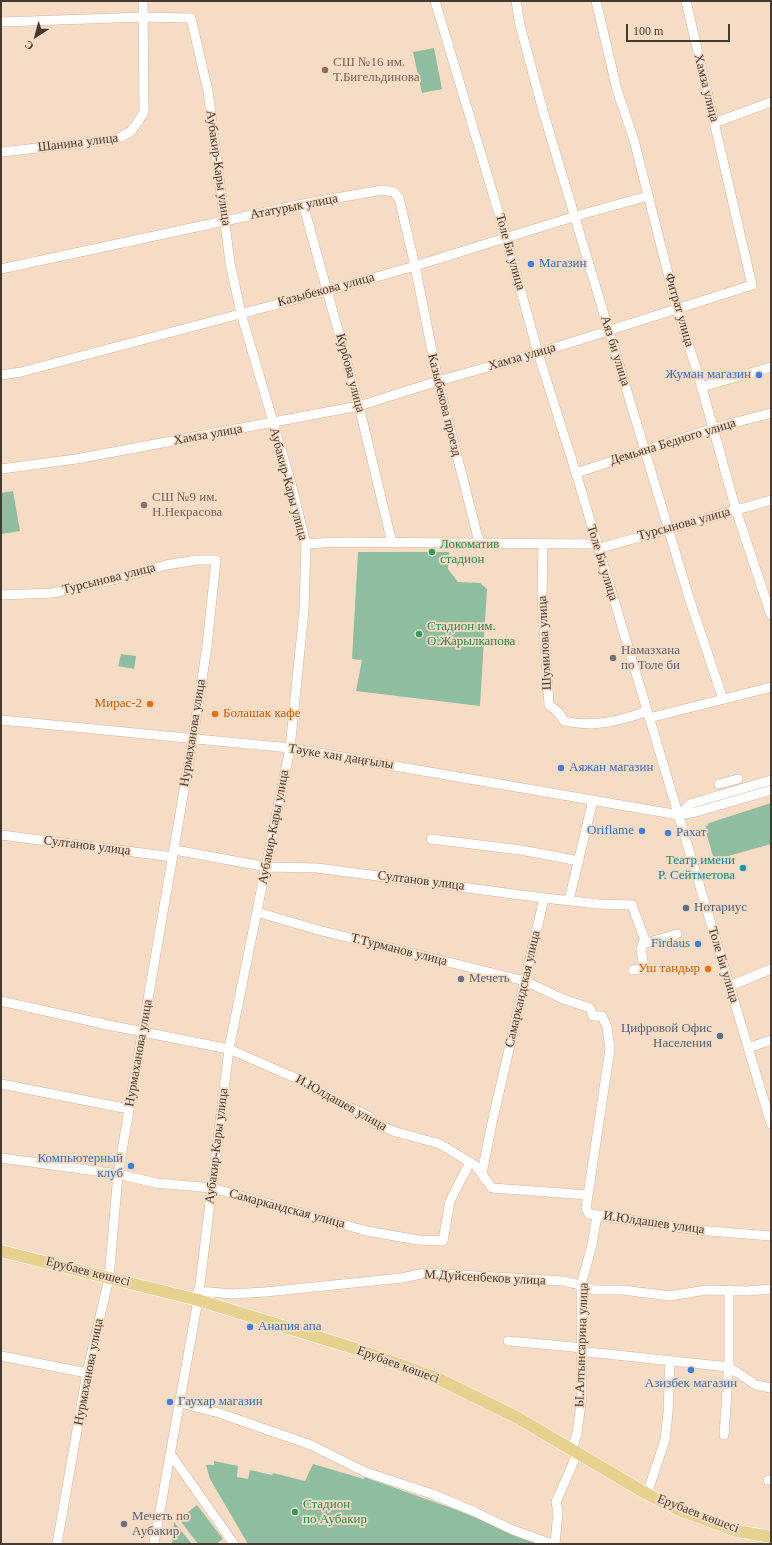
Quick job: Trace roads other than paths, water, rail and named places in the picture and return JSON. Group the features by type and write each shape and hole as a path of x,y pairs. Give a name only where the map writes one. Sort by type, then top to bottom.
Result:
{"main road":[{"name":"Ерубаев көшесі","path":"1,1251 108,1278 198,1296 353,1348 439,1379 518,1418 647,1494 677,1509 737,1531 771,1537"}],"street":[{"name":"Шанина улица","path":"1,152 112,140 126,136 135,128 144,112 143,1"},
{"name":"Толе Би улица","path":"435,1 506,237 538,353 576,473 771,1124"},
{"name":"Аяз би улица","path":"516,1 520,25 543,111 576,216 608,330 669,527 690,601 724,699"},
{"name":"Фитрат улица","path":"596,1 618,90 634,140 677,309 702,387 736,510 771,615"},
{"name":"Хамза улица","path":"1,469 76,459 272,424 359,406 438,381 538,353 752,285 686,1"},
{"path":"1,22 144,17"},
{"name":"Аубакир-Кары улица","path":"144,17 190,18 208,91 217,159 220,196 225,221 230,263 241,313 272,424 291,483 306,544 304,610 290,748 229,1049 198,1296 172,1456 154,1544"},
{"path":"714,123 771,102"},
{"name":"Ататурык улица","path":"1,269 303,204 382,190 394,192 399,198 415,266"},
{"name":"Казыбекова улица","path":"1,375 21,372 327,291 415,266 576,216 648,196"},
{"name":"Курбова улица","path":"303,204 359,406 392,543"},
{"name":"Казыбекова проезд","path":"415,266 438,381 479,542"},
{"path":"702,387 770,370"},
{"name":"Демьяна Бедного улица","path":"576,473 714,428 771,413"},
{"name":"Турсынова улица","path":"306,544 335,542 479,542 597,547 669,527 708,519 771,500"},
{"name":"Шумилова улица","path":"543,545 542,596 549,705 558,712 564,721 576,724 607,722 724,699 771,687"},
{"name":"Турсынова улица","path":"1,595 53,593 116,579 166,565 197,560 216,560"},
{"name":"Нурмаханова улица","path":"58,1544 87,1373 108,1278 118,1174 193,738 207,646 216,560"},
{"name":"Тәуке хан даңғылы","path":"1,720 290,748 679,815 696,812 771,790"},
{"path":"718,784 738,779"},
{"path":"679,815 690,804 771,780"},
{"path":"569,900 593,800"},
{"name":"Султанов улица","path":"1,835 174,854 267,867 317,868 544,898 599,904 632,905 644,940 641,949 644,968 633,970"},
{"path":"431,840 521,850 578,861"},
{"name":"Самаркандская улица","path":"482,1173 492,1123 544,898"},
{"name":"Т.Турманов улица","path":"257,912 318,930 525,981 563,999 590,1008 593,1016 602,1016 607,1027 610,1049 588,1195"},
{"path":"644,940 646,943 677,934"},
{"path":"730,986 771,969"},
{"name":"И.Юлдашев улица","path":"1,1001 229,1049 302,1081 370,1117 374,1123 396,1132 440,1144 476,1166 492,1188 588,1195 586,1208 589,1214 697,1230 771,1236"},
{"path":"748,1048 771,1040"},
{"path":"1,1084 129,1108"},
{"name":"Самаркандская улица","path":"1,1158 118,1174 156,1182 212,1188 367,1231 418,1240 443,1241 450,1201 470,1162"},
{"name":"Ы.Алтынсарина улица","path":"554,1544 558,1512 556,1502 574,1452 578,1433 582,1396 581,1285 592,1245 597,1215"},
{"name":"М.Дуйсенбеков улица","path":"198,1296 265,1292 402,1278 425,1273 548,1280 581,1285 594,1290 623,1290 670,1296 706,1290 771,1289"},
{"path":"724,1435 729,1367 729,1290"},
{"path":"508,1341 574,1347 588,1352 670,1362 729,1367 756,1385 771,1388"},
{"path":"2,1359 87,1373"},
{"path":"647,1494 665,1440 668,1413 670,1362"},
{"path":"181,1403 219,1413 311,1444 365,1472 432,1494 476,1512 506,1527 554,1544"},
{"path":"172,1456 234,1544"}],"place":[{"name":"СШ №16 им. Т.Бигельдинова","path":"325,70"},
{"name":"Магазин","path":"531,264"},
{"name":"Жуман магазин","path":"759,375"},
{"name":"СШ №9 им. Н.Некрасова","path":"144,505"},
{"name":"Локоматив стадион","path":"432,552"},
{"name":"Стадион им. О.Жарылкапова","path":"419,634"},
{"name":"Намазхана по Толе би","path":"613,658"},
{"name":"Мирас-2","path":"150,704"},
{"name":"Болашак кафе","path":"215,714"},
{"name":"Аяжан магазин","path":"561,768"},
{"name":"Oriflame","path":"642,831"},
{"name":"Рахат","path":"668,833"},
{"name":"Театр имени Р. Сейтметова","path":"743,868"},
{"name":"Нотариус","path":"686,908"},
{"name":"Firdaus","path":"698,944"},
{"name":"Уш тандыр","path":"708,969"},
{"name":"Мечеть","path":"461,979"},
{"name":"Цифровой Офис Населения","path":"720,1036"},
{"name":"Компьютерный клуб","path":"131,1166"},
{"name":"Анапия апа","path":"250,1327"},
{"name":"Азизбек магазин","path":"691,1370"},
{"name":"Гаухар магазин","path":"170,1402"},
{"name":"Стадион по Аубакир","path":"295,1512"},
{"name":"Мечеть по Аубакир","path":"124,1524"}]}
